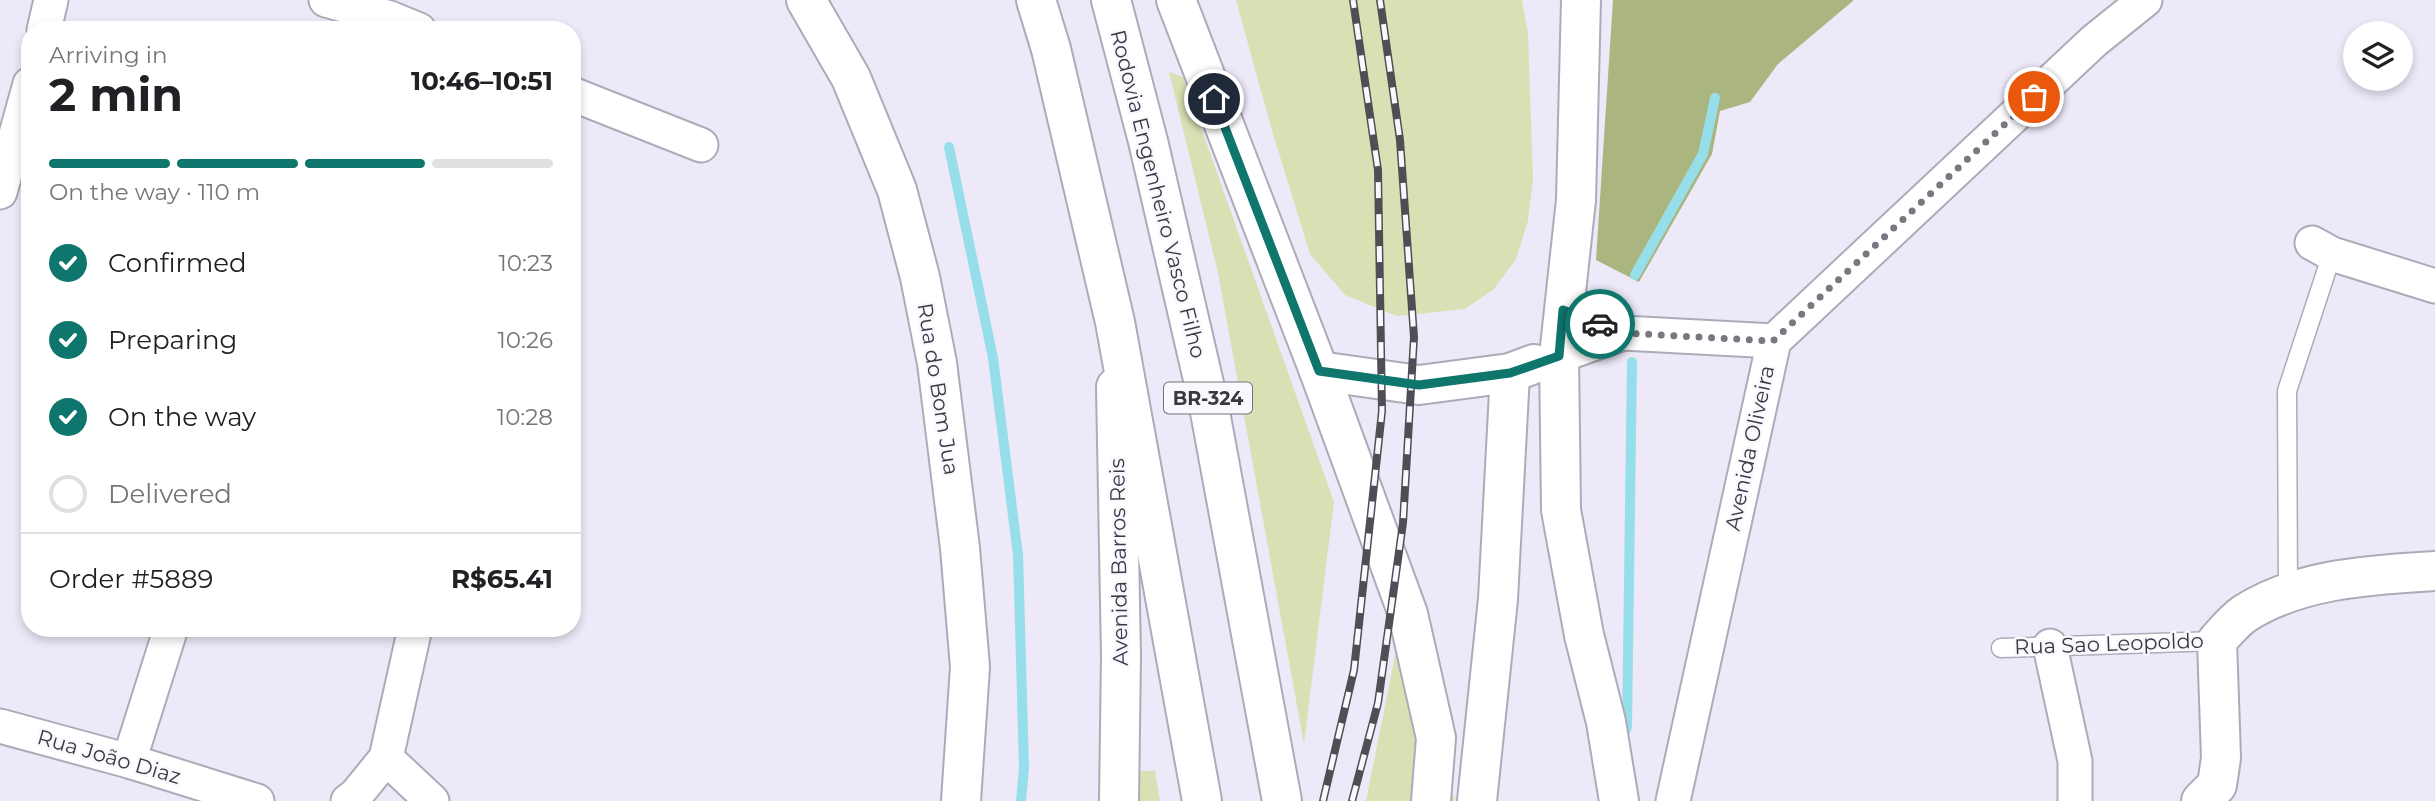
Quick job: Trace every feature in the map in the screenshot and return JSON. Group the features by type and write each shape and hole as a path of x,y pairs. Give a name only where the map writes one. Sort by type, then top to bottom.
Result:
{"main road":[{"name":"Rua do Bom Jua","path":"806,0 851,78 897,190 920,277 937,363 960,548 970,667 961,801"},
{"path":"1036,0 1051,48 1115,322 1202,801"},
{"name":"Rodovia Engenheiro Vasco Filho","path":"1111,0 1151,154 1208,401 1282,801"},
{"path":"1176,0 1319,371 1408,614 1436,738 1431,801"},
{"path":"1581,0 1576,200 1559,356 1561,510 1584,635 1606,722 1619,801"},
{"name":"Avenida Barros Reis","path":"1115,322 1121,656 1119,801"},
{"path":"1319,371 1419,385 1510,373 1559,356"},
{"path":"1477,801 1498,599 1510,373"},
{"path":"2201,801 2217,785 2221,758 2217,641 2242,615 2288,593 2325,583 2435,571"}],"street":[{"path":"46,21 51,0"},
{"path":"326,0 387,18"},
{"name":"Avenida Oliveira","path":"1674,801 1773,341 2094,41 2145,0"},
{"path":"581,97 701,145"},
{"path":"0,192 21,116"},
{"path":"2322,248 2435,286"},
{"path":"1563,310 1623,333 1773,341"},
{"path":"1559,356 1623,333"},
{"path":"129,761 168,637"},
{"path":"348,801 386,758 413,637"},
{"path":"2050,646 2075,761 2075,801"},
{"name":"Rua João Diaz","path":"0,726 129,761 257,801"},
{"path":"386,758 432,801"}],"lane":[{"path":"2288,593 2287,391 2322,248"},
{"name":"Rua Sao Leopoldo","path":"2001,648 2217,641"}],"green space":[{"path":"1236,0 1522,0 1528,33 1533,179 1528,221 1516,259 1494,289 1465,309 1397,316 1345,295 1310,254"},
{"path":"1613,0 1854,0 1778,64 1750,102 1720,111 1712,154 1639,282 1596,260"},
{"path":"1169,72 1183,77 1334,502 1304,744 1218,273"},
{"path":"1396,651 1455,801 1366,801"},
{"path":"1139,771 1155,771 1160,801 1139,801"}],"waterway":[{"path":"1635,275 1703,154 1715,98"},
{"path":"949,147 993,358 1018,555 1024,768 1021,801"},
{"path":"1621,739 1627,727 1632,362"}],"railway":[{"path":"1323,801 1354,670 1382,411 1378,170 1353,0"},
{"path":"1352,801 1378,703 1403,523 1414,337 1400,140 1380,0"}],"way so far":[{"path":"1600,324 1623,333 1773,341 2034,97"}],"route":[{"path":"1214,99 1319,371 1419,385 1510,373 1559,356 1563,310 1600,324"}]}
